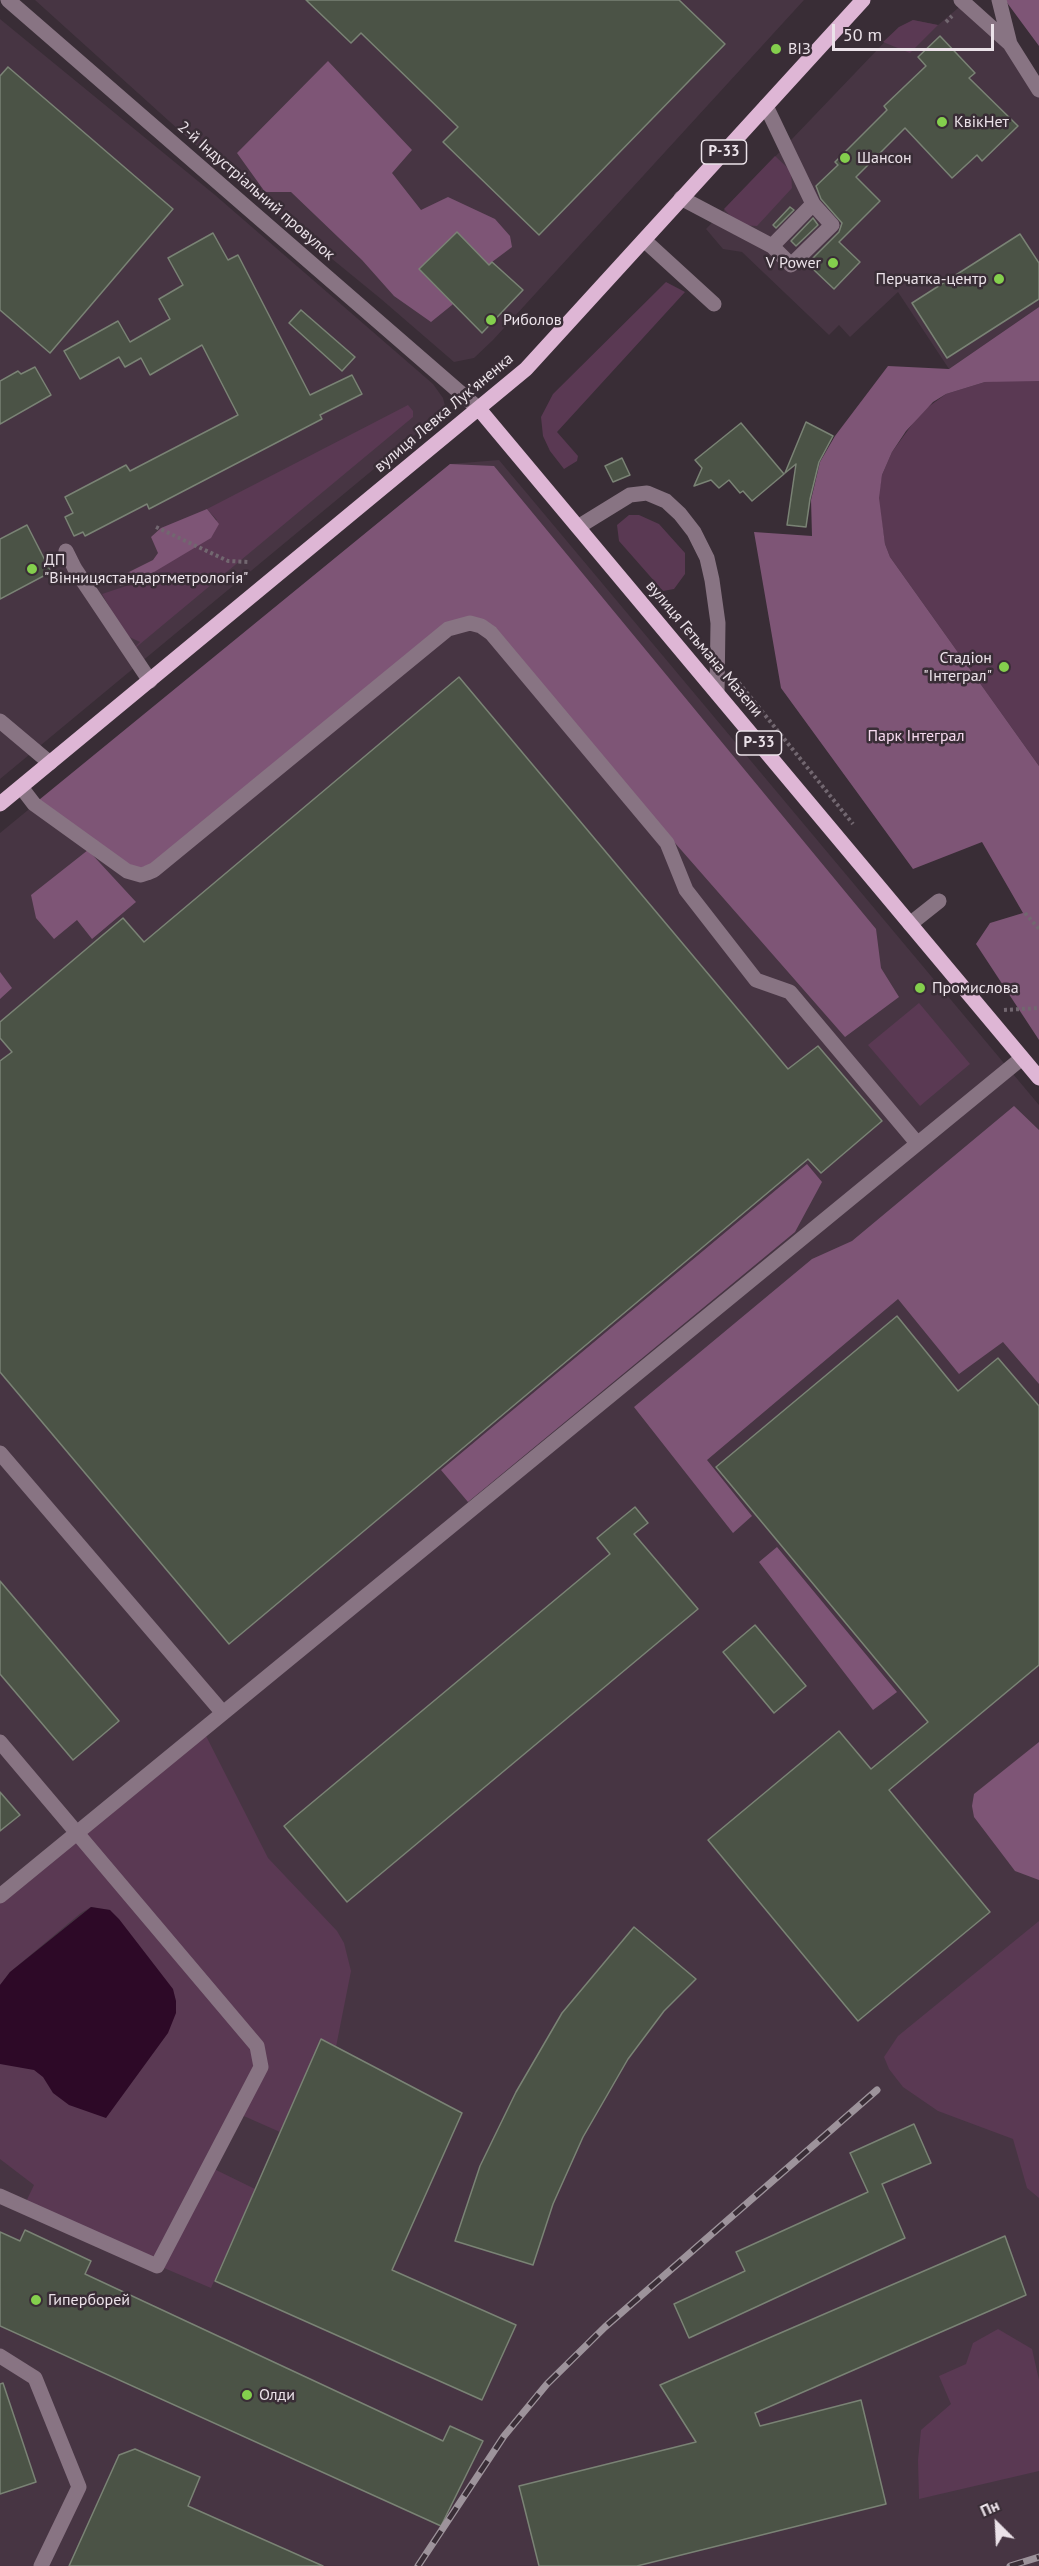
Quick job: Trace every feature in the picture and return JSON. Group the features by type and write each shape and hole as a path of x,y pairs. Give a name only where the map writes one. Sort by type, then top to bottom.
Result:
{"main road":[{"name":"вулиця Левка Лукʼяненка","path":"0,804 526,369 863,0"},
{"name":"вулиця Гетьмана Мазепи","path":"479,409 1039,1078"}],"street":[{"name":"2-й Індустріальний провулок","path":"8,0 479,409"},
{"path":"961,0 1010,44 1039,90"},
{"path":"999,0 1010,44"},
{"path":"681,198 772,246 791,264 832,225 813,204 766,105"},
{"path":"772,246 813,204"},
{"path":"644,240 714,304"},
{"path":"578,527 630,495 647,493 666,501 680,514 694,532 707,558 716,602 717,693"},
{"path":"66,551 75,569 150,681"},
{"path":"21,787 34,804 127,871 147,873 448,629 470,623 481,626 499,642 667,843 686,890 756,980 790,992 917,1143"},
{"path":"0,721 50,763"},
{"path":"910,924 939,901"},
{"path":"0,1896 1022,1058"},
{"path":"2,1460 223,1713"},
{"path":"0,1742 257,2046 261,2067 158,2266 0,2196"},
{"path":"0,2356 35,2378 79,2487 41,2566"}],"path":[{"path":"156,527 228,561 248,562"},
{"path":"716,654 857,830"},
{"path":"1039,923 1025,913 1039,929"},
{"path":"1001,1010 1039,1008"}],"shaded area":[{"path":"35,0 804,0 493,340 474,358 454,362 221,168"},
{"path":"964,3 1010,44 1039,90 1039,307 949,369 898,292 850,337 839,325 829,335 742,252 723,249 706,229 899,27 913,20 938,25"},
{"path":"0,19 215,195 433,384 443,398 445,406 433,420 0,779"},
{"path":"913,20 938,25 910,53 883,42 899,27"},
{"path":"775,156 791,171 792,188 757,226 739,225 724,209"},
{"path":"666,282 685,292 557,432 578,456 577,461 564,469 550,451 543,436 541,417 553,394"},
{"name":"Стадіон \"Інтеграл\"","path":"1039,381 1039,766 890,557 885,544 878,498 882,475 892,452 921,412 946,394 985,382"},
{"path":"408,405 413,411 413,417 128,654 140,642 125,635 102,594 129,585 217,520 207,509"},
{"path":"499,460 1039,1105 1039,2566 0,2566 0,833 450,464"},
{"path":"629,515 639,515 659,524 685,553 685,574 674,589 663,591 619,541 617,525"},
{"path":"919,1003 970,1064 920,1106 868,1045"},
{"path":"203,1730 268,1858 337,1931 344,1943 351,1971 336,2047 321,2040 280,2132 237,2113 210,2167 255,2189 211,2288 23,2208 34,2185 0,2159 0,1990 110,1910 91,1907 81,1913 10,1972 0,1985 0,1896"},
{"path":"91,1907 110,1910 119,1919 173,1989 176,2001 176,2013 168,2033 106,2118 69,2105 53,2093 43,2077 34,2070 0,2064 0,1985 10,1972"},
{"path":"1039,1921 1039,2198 1027,2188 1013,2139 938,2111 903,2087 889,2069 884,2057 898,2036"},
{"path":"998,2329 1032,2349 1039,2380 1039,2471 919,2499 918,2460 921,2430 951,2404 939,2376 966,2364 973,2343"}],"green space":[{"path":"1005,0 1039,0 1039,46"},
{"path":"328,61 412,150 392,173 421,210 448,197 495,219 510,236 512,247 492,262 452,305 431,322 394,296 362,260 291,192 265,192 237,153"},
{"name":"Парк Інтеграл","path":"1039,307 1039,381 985,382 946,394 933,402 906,431 892,452 882,475 879,498 885,544 890,557 1039,766 1039,1040 976,944 990,923 1023,913 982,842 913,869 781,688 754,532 812,536 811,500 820,462 835,436 888,366 949,369"},
{"path":"450,464 494,466 876,929 881,968 899,997 845,1037 491,633 459,624 141,875 34,804"},
{"path":"207,509 219,524 211,538 139,581 120,586 117,578 153,560 158,553 151,537 161,528"},
{"path":"88,850 136,902 92,939 77,920 54,939 36,918 31,895"},
{"path":"0,972 12,988 0,999"},
{"path":"1014,1106 1039,1130 1039,1384 1003,1342 959,1374 898,1299 707,1460 752,1516 733,1533 634,1407 812,1259 852,1241"},
{"path":"807,1164 822,1182 795,1232 468,1502 441,1470"},
{"path":"777,1547 897,1692 873,1710 759,1562"},
{"path":"1039,1742 1039,1880 1015,1871 974,1817 972,1806 974,1794"}],"building":[{"path":"306,0 679,0 725,44 539,235 443,142 458,127 361,33 351,43"},
{"path":"940,36 975,73 969,78 1018,126 982,161 977,155 952,178 905,128 856,177 880,201 839,242 860,262 834,289 814,270 818,266 811,260 839,232 842,223 821,199 816,186 838,165 835,162 887,110 884,106 926,66 918,57"},
{"path":"8,67 173,209 50,353 0,310 0,76"},
{"path":"790,207 794,210 776,228 773,225"},
{"path":"813,218 818,225 796,246 791,241"},
{"path":"457,232 489,265 492,262 523,290 482,333 419,269"},
{"path":"213,233 228,260 238,255 310,395 352,375 362,394 320,415 322,419 149,509 147,504 85,536 83,532 74,536 65,517 73,513 65,497 126,465 130,471 238,415 202,345 150,375 141,358 125,367 119,357 80,379 64,351 118,321 130,342 170,319 159,299 183,285 168,258"},
{"path":"1020,234 1039,263 1039,299 947,358 912,303"},
{"path":"301,310 355,357 342,371 289,323"},
{"path":"35,367 51,395 0,424 0,381 18,371 21,374"},
{"path":"806,422 833,436 819,462 806,527 787,525 796,464 785,473"},
{"path":"741,423 784,474 752,501 743,491 740,493 729,480 719,488 711,480 694,486 702,468 695,460"},
{"path":"622,458 630,475 613,482 605,466"},
{"path":"27,525 51,572 0,599 0,539"},
{"path":"459,677 788,1069 818,1046 882,1121 821,1173 808,1159 229,1644 0,1372 0,1061 12,1052 0,1038 0,1022 123,918 144,942"},
{"path":"897,1316 958,1391 998,1358 1039,1406 1039,1665 889,1790 990,1912 858,2021 708,1840 839,1731 871,1769 928,1722 716,1467"},
{"path":"635,1507 648,1523 634,1534 698,1609 347,1902 284,1826 610,1554 597,1538"},
{"path":"0,1581 119,1721 73,1760 0,1674"},
{"path":"755,1625 806,1686 774,1713 723,1652"},
{"path":"0,1792 20,1815 0,1831"},
{"path":"634,1927 696,1979 664,2011 628,2059 583,2137 553,2204 533,2265 455,2241 480,2166 516,2092 562,2013"},
{"path":"321,2039 462,2113 392,2270 516,2325 482,2400 215,2281"},
{"path":"914,2124 931,2163 882,2184 905,2238 689,2338 674,2304 745,2271 736,2252 868,2192 850,2153"},
{"name":"Олди","path":"25,2230 91,2261 85,2274 443,2441 450,2426 483,2441 441,2526 0,2326 0,2232 20,2241"},
{"path":"1005,2236 1026,2295 755,2413 760,2426 861,2400 886,2504 637,2566 539,2566 519,2486 696,2442 660,2385"},
{"path":"3,2383 36,2482 0,2494 0,2384"},
{"path":"135,2449 200,2477 188,2506 323,2566 69,2566 119,2455"}],"railway":[{"path":"418,2566 504,2436 547,2384 605,2327 877,2090"},
{"path":"1010,2566 1039,2557"}],"place":[{"name":"ВІЗ","path":"776,49"},
{"name":"КвікНет","path":"942,122"},
{"name":"Шансон","path":"845,158"},
{"name":"V Power","path":"833,263"},
{"name":"Перчатка-центр","path":"999,279"},
{"name":"Риболов","path":"491,320"},
{"name":"ДП \"Вінницястандартметрологія\"","path":"32,569"},
{"name":"Стадіон \"Інтеграл\"","path":"1004,667"},
{"name":"Промислова","path":"920,988"},
{"name":"Гиперборей","path":"36,2300"},
{"name":"Олди","path":"247,2395"}]}
